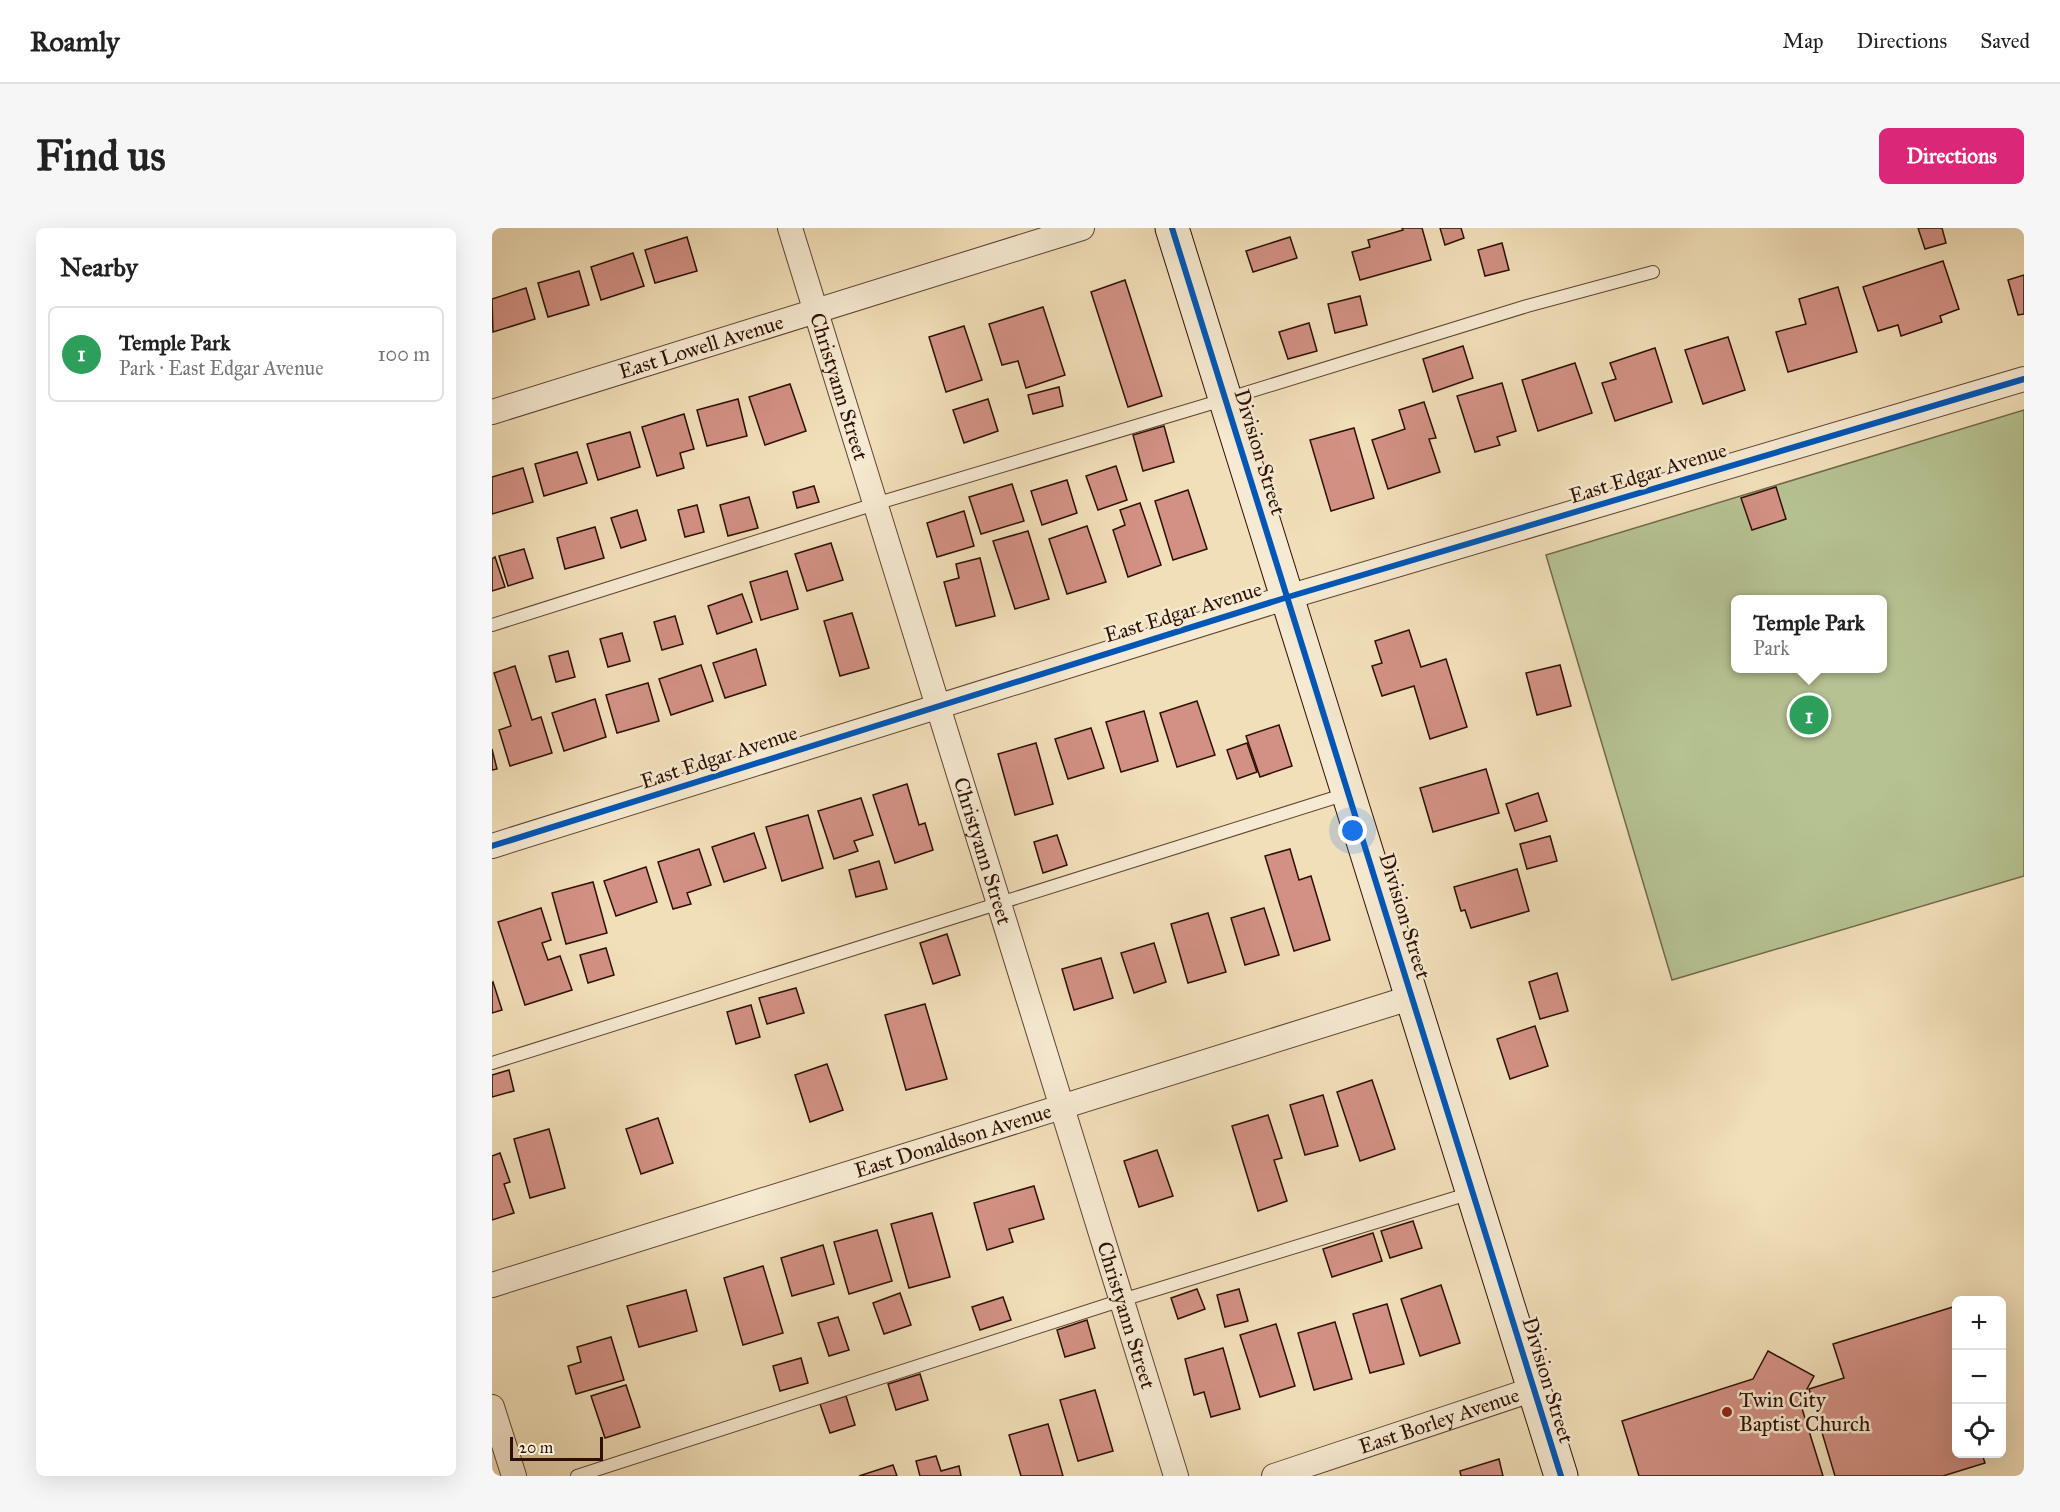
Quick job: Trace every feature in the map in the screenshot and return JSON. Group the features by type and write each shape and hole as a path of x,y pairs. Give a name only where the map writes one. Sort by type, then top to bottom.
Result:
{"street":[{"name":"Christyann Street","path":"790,228 1176,1476"},
{"name":"East Lowell Avenue","path":"492,412 1082,228"},
{"name":"Division Street","path":"1172,228 1561,1476"},
{"name":"East Edgar Avenue","path":"492,846 1288,597 2024,379"},
{"name":"East Donaldson Avenue","path":"492,1285 1413,998"},
{"name":"East Borley Avenue","path":"1274,1476 1534,1389"},
{"path":"492,1407 514,1476"}],"lane":[{"path":"492,625 875,504 1527,306 1653,272"},
{"path":"492,1063 1349,793"},
{"path":"577,1476 1122,1300 1473,1192"}],"green space":[{"path":"2024,410 2024,876 1672,980 1546,555"}],"building":[{"path":"1402,228 1422,228 1431,260 1360,280 1352,252 1370,247 1368,240 1403,230"},
{"path":"1440,228 1461,228 1464,238 1445,245"},
{"path":"1918,228 1942,228 1946,243 1925,249"},
{"path":"687,237 697,271 655,283 645,250"},
{"path":"1290,237 1297,258 1253,272 1246,251"},
{"path":"1502,243 1509,270 1485,276 1478,250"},
{"path":"633,253 644,286 601,300 591,267"},
{"path":"1943,261 1959,309 1940,316 1942,322 1901,336 1898,325 1878,331 1863,287"},
{"path":"579,271 589,305 548,317 538,283"},
{"path":"2024,275 2024,314 2018,315 2008,280"},
{"path":"1125,280 1162,396 1128,407 1091,292"},
{"path":"1838,287 1857,352 1788,372 1776,332 1806,324 1799,299"},
{"path":"526,288 535,319 493,332 492,299"},
{"path":"1360,296 1367,325 1335,333 1328,304"},
{"path":"1043,307 1065,375 1026,388 1018,361 1002,365 989,324"},
{"path":"1309,323 1317,351 1288,359 1279,332"},
{"path":"964,326 982,380 946,392 929,337"},
{"path":"1728,337 1745,390 1703,404 1685,350"},
{"path":"1463,346 1473,378 1433,392 1423,359"},
{"path":"1655,348 1672,402 1615,421 1602,383 1616,379 1610,363"},
{"path":"1575,363 1592,413 1538,431 1522,380"},
{"path":"1502,383 1516,431 1497,437 1500,445 1475,452 1457,396"},
{"path":"790,384 806,431 765,445 749,397"},
{"path":"1059,387 1063,406 1033,414 1028,395"},
{"path":"738,399 747,436 707,446 697,410"},
{"path":"988,399 998,431 964,443 953,410"},
{"path":"1424,402 1436,438 1429,439 1440,472 1388,489 1372,440 1405,429 1399,410"},
{"path":"684,414 694,449 680,453 684,468 657,476 642,427"},
{"path":"1164,426 1174,462 1143,471 1133,435"},
{"path":"1354,428 1374,498 1331,511 1310,440"},
{"path":"630,432 640,467 598,480 587,444"},
{"path":"577,452 587,483 544,496 535,464"},
{"path":"1116,466 1127,500 1098,510 1086,476"},
{"path":"523,468 533,502 492,514 492,477"},
{"path":"1067,480 1077,513 1042,525 1031,491"},
{"path":"1012,484 1024,521 981,534 969,497"},
{"path":"814,486 819,502 797,508 793,492"},
{"path":"1776,487 1786,519 1752,530 1741,498"},
{"path":"1188,490 1207,549 1173,560 1155,501"},
{"path":"749,497 758,528 728,536 720,505"},
{"path":"1140,503 1161,565 1128,577 1113,530 1125,525 1120,510"},
{"path":"697,505 704,532 685,537 678,510"},
{"path":"637,510 646,540 621,548 611,518"},
{"path":"964,511 974,546 937,557 927,523"},
{"path":"1087,526 1106,582 1067,594 1049,539"},
{"path":"595,527 604,558 565,569 557,538"},
{"path":"1028,531 1049,599 1015,609 993,541"},
{"path":"831,543 843,580 807,591 795,554"},
{"path":"524,549 533,578 508,586 499,556"},
{"path":"495,557 505,587 492,591 492,559"},
{"path":"980,558 995,616 956,626 944,582 959,578 956,564"},
{"path":"787,571 798,609 761,620 750,582"},
{"path":"742,594 752,622 717,634 708,606"},
{"path":"852,613 869,668 840,676 824,621"},
{"path":"675,616 683,644 662,650 654,622"},
{"path":"1409,630 1421,667 1446,659 1467,727 1430,739 1414,686 1382,696 1372,666 1382,663 1375,641"},
{"path":"622,633 630,661 608,667 600,639"},
{"path":"756,649 766,685 725,698 713,663"},
{"path":"568,651 575,677 556,682 549,656"},
{"path":"701,665 713,701 671,715 659,679"},
{"path":"1560,665 1571,706 1537,715 1526,673"},
{"path":"515,666 532,720 541,717 552,753 510,766 499,730 511,726 494,673"},
{"path":"648,683 659,721 617,733 606,695"},
{"path":"595,699 606,737 564,751 552,713"},
{"path":"1197,701 1215,755 1177,767 1160,713"},
{"path":"1144,711 1158,761 1121,772 1106,722"},
{"path":"1279,725 1292,766 1260,777 1246,736"},
{"path":"1091,728 1104,768 1068,779 1055,739"},
{"path":"1036,743 1053,804 1015,815 998,754"},
{"path":"1247,743 1257,772 1237,779 1227,750"},
{"path":"492,749 497,769 492,770"},
{"path":"1486,769 1499,813 1433,832 1420,788"},
{"path":"907,784 919,825 925,823 933,850 895,863 873,795"},
{"path":"1538,793 1547,821 1515,831 1506,804"},
{"path":"861,798 873,835 854,841 858,851 834,859 818,811"},
{"path":"808,815 823,868 782,881 766,827"},
{"path":"754,833 766,868 724,882 712,847"},
{"path":"1057,835 1067,865 1043,873 1034,842"},
{"path":"1550,836 1557,861 1527,869 1520,844"},
{"path":"699,849 711,885 687,893 691,904 673,909 658,862"},
{"path":"1290,849 1299,880 1311,876 1330,940 1294,951 1265,856"},
{"path":"879,861 887,889 856,897 849,870"},
{"path":"646,867 657,902 616,916 604,881"},
{"path":"1517,869 1529,911 1471,928 1465,910 1461,911 1454,887"},
{"path":"593,882 607,933 566,944 552,893"},
{"path":"541,908 551,940 542,943 548,960 560,956 572,990 525,1005 498,922"},
{"path":"1264,908 1279,955 1245,965 1231,918"},
{"path":"1208,913 1226,972 1188,983 1171,924"},
{"path":"947,934 960,975 933,984 920,943"},
{"path":"1154,943 1166,982 1134,993 1121,953"},
{"path":"606,948 614,975 588,983 580,955"},
{"path":"1101,958 1113,998 1074,1010 1062,969"},
{"path":"1557,973 1568,1011 1540,1019 1529,982"},
{"path":"492,983 502,1010 492,1013"},
{"path":"796,988 804,1013 767,1024 759,998"},
{"path":"925,1004 947,1079 906,1090 885,1015"},
{"path":"751,1005 760,1037 736,1044 727,1012"},
{"path":"1535,1026 1548,1066 1510,1079 1497,1039"},
{"path":"827,1064 843,1110 810,1122 795,1075"},
{"path":"509,1070 514,1091 492,1097 492,1075"},
{"path":"1372,1080 1395,1149 1360,1161 1337,1092"},
{"path":"1323,1095 1338,1146 1305,1155 1290,1105"},
{"path":"1268,1115 1282,1158 1274,1160 1287,1201 1258,1211 1232,1126"},
{"path":"658,1118 673,1163 641,1174 626,1129"},
{"path":"549,1129 565,1188 530,1198 514,1139"},
{"path":"1157,1150 1173,1196 1139,1207 1124,1161"},
{"path":"500,1153 510,1182 504,1184 514,1213 492,1220 492,1156"},
{"path":"1034,1186 1044,1219 1009,1229 1013,1242 987,1250 974,1203"},
{"path":"932,1213 950,1277 909,1288 891,1224"},
{"path":"1413,1221 1422,1248 1390,1258 1381,1231"},
{"path":"877,1230 892,1281 849,1294 834,1242"},
{"path":"1373,1233 1382,1261 1332,1277 1323,1249"},
{"path":"823,1245 834,1284 792,1296 781,1258"},
{"path":"763,1266 783,1333 743,1345 724,1278"},
{"path":"1441,1285 1460,1343 1420,1356 1401,1299"},
{"path":"1197,1289 1205,1309 1178,1319 1171,1298"},
{"path":"1239,1289 1248,1321 1225,1327 1217,1295"},
{"path":"686,1290 697,1331 639,1347 627,1306"},
{"path":"900,1293 911,1325 884,1334 873,1303"},
{"path":"1003,1297 1011,1320 980,1330 972,1307"},
{"path":"1387,1304 1404,1364 1370,1373 1353,1314"},
{"path":"1952,1307 1952,1458 1983,1458 1985,1463 1943,1476 1835,1476 1809,1389 1844,1378 1833,1344"},
{"path":"838,1317 849,1350 829,1356 818,1323"},
{"path":"1087,1320 1095,1348 1065,1357 1057,1330"},
{"path":"1335,1322 1352,1379 1314,1390 1298,1333"},
{"path":"1276,1324 1295,1386 1260,1397 1240,1335"},
{"path":"611,1337 624,1380 576,1394 568,1366 581,1362 577,1347"},
{"path":"1223,1348 1240,1409 1211,1417 1204,1392 1194,1395 1185,1359"},
{"name":"Twin City Baptist Church","path":"1768,1351 1814,1376 1800,1402 1823,1476 1639,1476 1622,1421 1753,1379"},
{"path":"801,1358 808,1383 780,1391 773,1366"},
{"path":"920,1374 928,1400 896,1410 888,1384"},
{"path":"626,1385 640,1427 605,1438 591,1396"},
{"path":"1095,1390 1113,1451 1078,1461 1060,1400"},
{"path":"846,1396 855,1425 830,1433 820,1404"},
{"path":"1048,1424 1063,1476 1021,1476 1009,1435"},
{"path":"936,1456 941,1471 959,1466 961,1476 920,1476 916,1461"},
{"path":"1499,1459 1503,1476 1461,1476 1460,1471"},
{"path":"893,1465 897,1476 859,1476"}],"cycle path":[{"path":"1172,228 1561,1476"},
{"path":"492,846 1288,597 2024,379"}],"place":[{"name":"Temple Park","path":"1809,715"},
{"name":"Twin City Baptist Church","path":"1727,1412"}]}
